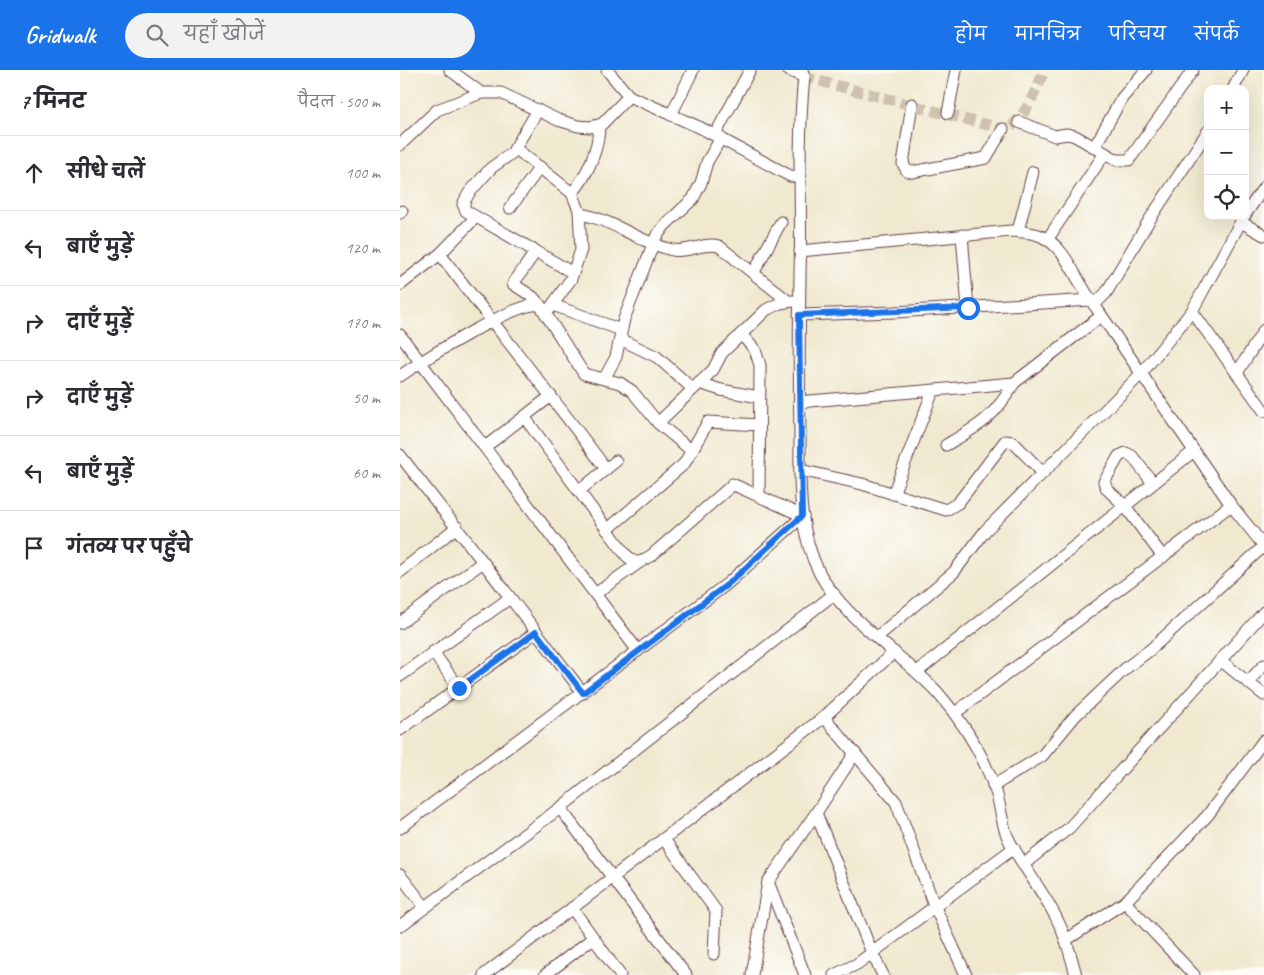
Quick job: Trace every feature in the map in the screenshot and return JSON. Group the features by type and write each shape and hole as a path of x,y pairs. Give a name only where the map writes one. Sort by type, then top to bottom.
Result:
{"street":[{"path":"450,70 481,93"},
{"path":"607,70 629,96 718,137 790,176 800,178"},
{"path":"616,80 623,70"},
{"path":"671,115 693,70"},
{"path":"604,379 616,357 621,334 654,243 665,225 693,199 718,137 750,70"},
{"path":"788,70 803,73 800,120 799,402 802,516 809,546 820,573 834,594 917,672 955,713 982,758 993,786 1007,836 1023,865 1053,911 1066,940 1076,975"},
{"path":"948,113 956,70"},
{"path":"1047,240 1100,149 1122,98 1146,70"},
{"path":"1018,122 1055,136 1067,134 1075,136 1117,160 1129,160 1192,70"},
{"path":"1235,85 1243,70"},
{"path":"400,145 436,110 481,93 501,93 558,120 578,126 599,126"},
{"path":"572,193 579,184 596,148 599,126 629,96"},
{"path":"912,104 903,164 907,171 912,172 986,158 1003,129"},
{"path":"538,110 516,148 508,157 491,168 466,196 464,208 476,217 573,273"},
{"path":"799,315 1092,303 1106,293 1150,219 1204,137"},
{"path":"516,148 572,193 580,214 581,250 573,273 547,308"},
{"path":"510,208 540,167"},
{"path":"1018,231 1033,172"},
{"path":"1249,209 1264,187"},
{"path":"580,214 597,217 635,237 678,250 706,244 719,246 788,301"},
{"path":"400,285 440,254 476,217"},
{"path":"878,637 954,572 986,531 1140,375 1192,311 1242,220"},
{"path":"1245,220 1264,235"},
{"path":"754,272 781,222"},
{"path":"800,251 1018,231 1041,236 1065,258 1092,303 1140,375 1232,505 1264,546 1150,650 1126,668 1076,716 1042,756 993,786"},
{"path":"962,235 968,308"},
{"path":"536,251 513,284 547,308 584,374 620,383 632,391 658,423 692,451"},
{"path":"440,254 491,322 552,396 606,469"},
{"path":"658,423 713,370 722,353 766,310 788,301 800,302"},
{"path":"400,376 491,322 529,304 547,308 621,334 657,357 696,386 760,396"},
{"path":"1192,311 1264,411"},
{"path":"946,445 988,419 1002,404 1014,383 1101,316"},
{"path":"1237,373 1264,330"},
{"path":"400,334 638,652"},
{"path":"741,334 755,350 759,358 759,492"},
{"path":"799,402 1014,383"},
{"path":"893,494 933,391"},
{"path":"484,447 552,396"},
{"path":"525,418 631,561 640,562"},
{"path":"608,530 679,470 708,422 759,425"},
{"path":"800,470 862,484 936,508 950,510 958,503 1000,445 1007,440 1013,442 1043,473"},
{"path":"917,672 1194,451"},
{"path":"1154,483 1130,453 1119,456 1104,482 1107,489 1125,506 1163,557"},
{"path":"400,455 583,693"},
{"path":"579,491 616,461"},
{"path":"595,595 652,555 731,486 802,516"},
{"path":"955,713 1232,505"},
{"path":"400,828 728,584 802,516"},
{"path":"400,572 457,527"},
{"path":"400,623 483,562"},
{"path":"400,926 560,808 834,594"},
{"path":"400,676 510,598"},
{"path":"1023,865 1069,828 1264,612"},
{"path":"400,730 536,632"},
{"path":"433,652 459,688"},
{"path":"484,975 824,718 894,652"},
{"path":"1220,660 1264,694"},
{"path":"1248,682 1264,665"},
{"path":"824,718 896,802 934,905 966,975"},
{"path":"1066,940 1125,902 1207,816 1264,740"},
{"path":"752,975 768,882 855,753"},
{"path":"560,808 686,975"},
{"path":"816,813 882,975"},
{"path":"664,839 716,911 714,954"},
{"path":"834,975 872,953 934,905 1014,848"},
{"path":"400,875 425,907"},
{"path":"768,882 805,975"},
{"path":"1125,902 1194,975"},
{"path":"572,908 620,975"},
{"path":"545,975 594,938"},
{"path":"558,965 565,975"}],"tunnel":[{"path":"804,77 1003,129 1010,127 1023,114 1045,70"}],"route":[{"path":"459,688 536,632 583,693 728,584 802,516 799,315 968,308"}]}
